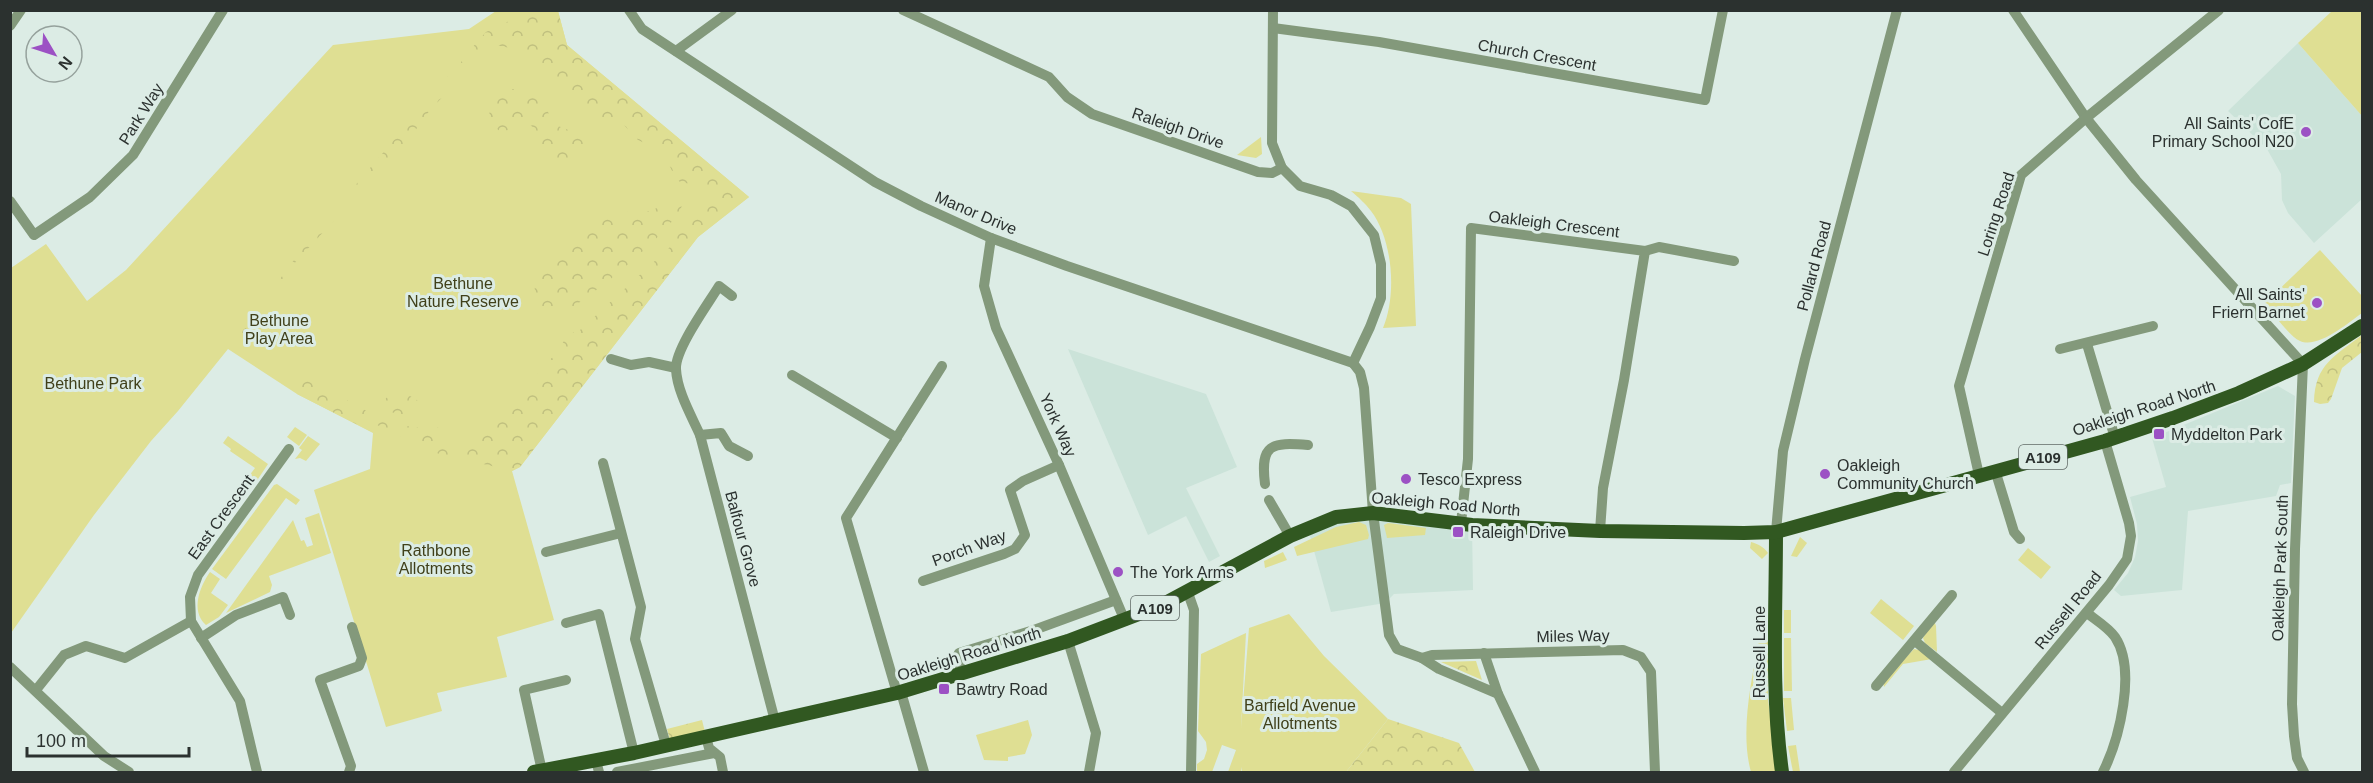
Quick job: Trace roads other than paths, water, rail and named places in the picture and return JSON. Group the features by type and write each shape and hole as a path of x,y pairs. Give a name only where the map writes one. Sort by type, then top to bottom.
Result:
{"main road":[{"name":"Oakleigh Road North","path":"538,772 598,766 666,745 899,692 1068,641 1160,606 1290,536 1336,517 1373,513 1461,523 1600,531 1776,532 2110,439 2238,393 2303,364 2362,326"},
{"name":"Russell Lane","path":"1776,532 1776,699 1777,738 1782,772"}],"street":[{"path":"10,26 21,10"},
{"name":"Park Way","path":"10,201 34,235 90,197 133,155 223,10"},
{"name":"Manor Drive","path":"629,10 642,29 875,182 921,206 991,238 1067,266 1353,363"},
{"path":"676,51 732,10"},
{"name":"Raleigh Drive","path":"903,10 1049,77 1067,97 1092,114 1258,172 1272,173 1282,168"},
{"path":"1273,10 1272,143 1282,168 1300,186 1331,195 1351,206 1374,235 1381,264 1381,298 1353,363 1360,372 1364,388 1373,513 1389,635 1398,648 1422,658 1439,669 1498,694"},
{"name":"Church Crescent","path":"1273,28 1379,42 1706,100 1723,10"},
{"name":"Pollard Road","path":"1776,532 1784,451 1804,359 1897,10"},
{"path":"2013,10 2086,118 2136,180 2303,364"},
{"name":"Loring Road","path":"1979,475 1959,386 2021,175 2086,118 2219,10"},
{"name":"Oakleigh Crescent","path":"1461,523 1468,459 1471,228 1644,250"},
{"name":"York Way","path":"991,238 984,286 1001,340 1059,465 1125,621"},
{"path":"1600,531 1603,488 1624,380 1644,250 1659,247 1734,261"},
{"path":"611,359 631,366 650,362 676,368 686,339 718,286 732,296"},
{"path":"2060,349 2153,326"},
{"name":"Russell Road","path":"1954,772 2087,613 2127,559 2130,549 2129,523 2087,344"},
{"name":"Oakleigh Park South","path":"2303,364 2294,573 2292,704 2295,747 2304,772"},
{"path":"924,772 846,518 942,366"},
{"name":"Balfour Grove","path":"676,368 685,401 700,435 775,721"},
{"path":"792,375 897,438"},
{"path":"700,435 721,433 729,446 748,456"},
{"path":"1265,484 1262,462 1266,453 1281,443 1308,445"},
{"name":"East Crescent","path":"257,772 240,701 192,621 190,597 198,575 289,449"},
{"path":"603,463 641,607 635,639 666,745"},
{"name":"Porch Way","path":"923,581 1015,549 1024,535 1011,490 1023,481 1059,465"},
{"path":"1995,470 2014,532 2020,539"},
{"path":"1269,500 1290,536"},
{"path":"546,552 621,533"},
{"path":"1187,590 1194,610 1191,772"},
{"path":"1876,686 1952,595"},
{"path":"201,638 236,615 283,597 290,615"},
{"path":"962,673 957,657 959,653 1034,630 1116,600"},
{"path":"2087,613 2114,636 2122,653 2123,704 2116,738 2103,772"},
{"path":"566,622 599,614 634,753"},
{"path":"36,690 64,655 86,646 124,658 192,621"},
{"path":"349,772 351,766 320,680 358,666 362,658 352,627"},
{"path":"1034,630 1041,649"},
{"path":"1915,640 2002,713"},
{"path":"1068,641 1096,733 1089,772"},
{"name":"Miles Way","path":"1422,658 1432,655 1623,650 1641,657 1651,672 1655,772"},
{"path":"1484,653 1498,694 1535,772"},
{"path":"10,667 104,756 129,772"},
{"path":"538,772 524,690 566,680"},
{"path":"706,737 709,748 720,757 723,772"},
{"path":"617,772 714,753"}],"place":[{"name":"All Saints' CofE Primary School N20","path":"2306,132"},
{"name":"All Saints' Friern Barnet","path":"2317,303"},
{"name":"Myddelton Park","path":"2159,434"},
{"name":"Oakleigh Community Church","path":"1825,474"},
{"name":"Tesco Express","path":"1406,479"},
{"name":"Raleigh Drive","path":"1458,532"},
{"name":"The York Arms","path":"1118,572"},
{"name":"Bawtry Road","path":"944,689"}],"park label":[{"name":"Bethune Nature Reserve","path":"463,292"},
{"name":"Bethune Play Area","path":"279,329"},
{"name":"Bethune Park","path":"93,383"},
{"name":"Rathbone Allotments","path":"436,559"},
{"name":"Barfield Avenue Allotments","path":"1300,714"}]}
